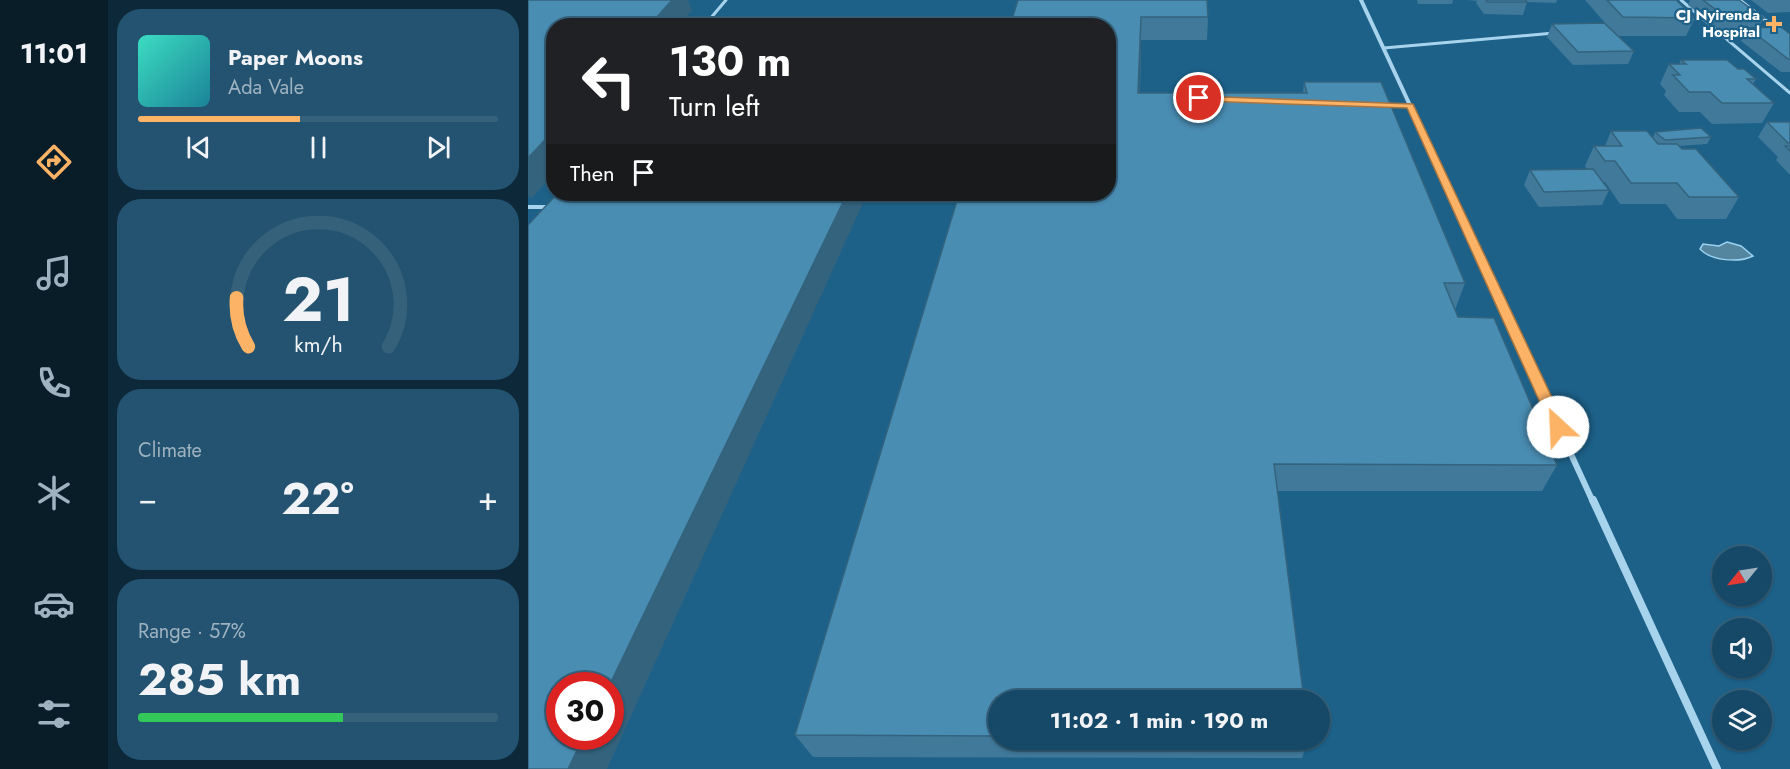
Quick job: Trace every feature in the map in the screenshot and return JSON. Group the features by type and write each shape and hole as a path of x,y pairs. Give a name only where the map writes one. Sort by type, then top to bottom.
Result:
{"street":[{"path":"1361,0 1717,769"}],"lane":[{"path":"711,18 726,0"},
{"path":"1681,0 1790,93"},
{"path":"1740,0 1780,31"},
{"path":"1384,48 1560,33"},
{"path":"1375,104 1410,105"},
{"path":"543,216 555,201"},
{"path":"528,207 550,207"}],"water":[{"path":"1727,242 1741,246 1753,256 1740,260 1725,260 1711,256 1700,249 1703,244 1719,246"}],"building":[{"path":"528,0 672,0 656,18 546,18 546,139 528,158"},
{"path":"1018,0 1207,0 1208,17 1141,17 1138,93 1307,93 1304,82 1381,82 1465,283 1444,283 1458,317 1494,318 1557,465 1274,464 1303,690 988,690 988,736 795,735 957,201 1116,201 1116,18 1012,18"},
{"path":"1486,0 1525,0 1527,2 1487,2"},
{"path":"1607,0 1676,0 1695,18 1623,17"},
{"path":"1703,0 1739,0 1764,18 1727,18"},
{"path":"1604,23 1634,51 1578,52 1552,24"},
{"path":"1781,27 1790,34 1790,59 1748,28"},
{"path":"1681,60 1727,60 1756,79 1747,79 1774,103 1722,103 1710,92 1689,92 1673,75 1680,75 1669,64 1686,64"},
{"path":"1767,122 1790,122 1790,143 1788,143"},
{"path":"1701,128 1711,137 1665,140 1655,132"},
{"path":"1611,131 1647,131 1658,144 1677,144 1682,149 1696,149 1739,197 1689,197 1677,183 1631,183 1615,161 1605,161 1594,146 1622,146"},
{"path":"1593,169 1609,190 1544,192 1530,170"},
{"path":"550,201 844,201 616,672 546,672 546,750 577,750 568,769 528,769 528,225"}],"place":[{"name":"CJ Nyirenda Hospital","path":"1774,24"}],"route":[{"path":"1199,98 1410,105 1558,427"}]}
